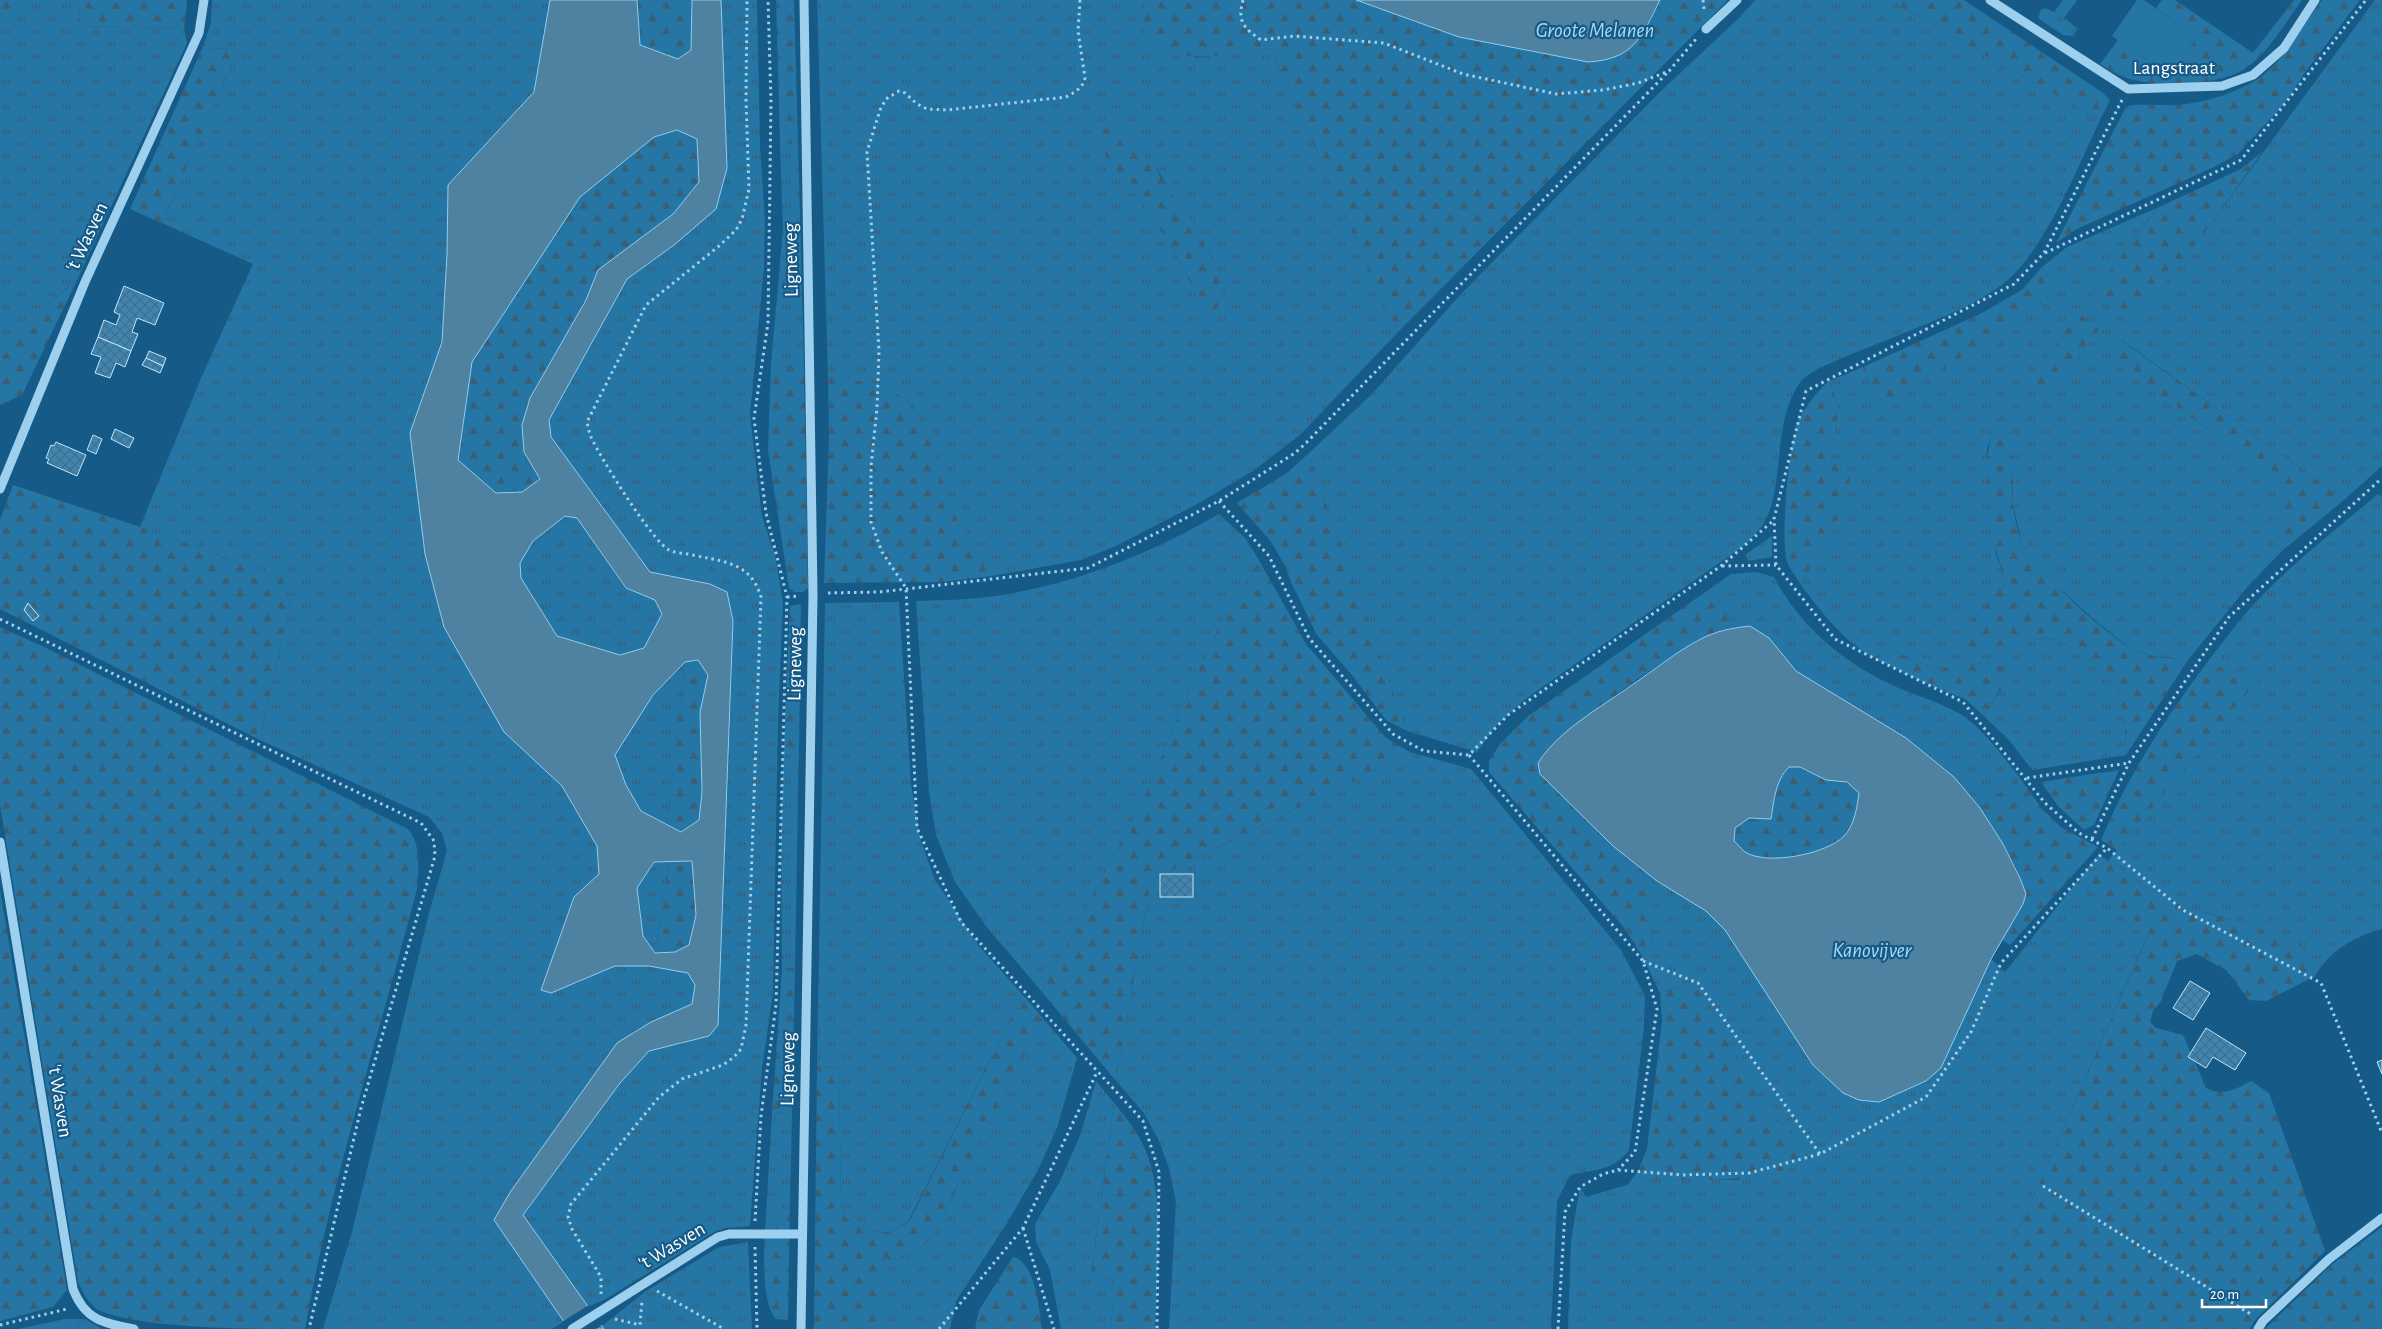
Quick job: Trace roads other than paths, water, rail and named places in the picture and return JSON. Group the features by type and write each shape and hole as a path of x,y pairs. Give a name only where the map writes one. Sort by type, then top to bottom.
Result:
{"street":[{"name":"'t Wasven","path":"0,489 85,282 199,34 204,0"},
{"name":"Ligneweg","path":"801,1329 813,594 804,0"},
{"path":"1706,29 1737,0"},
{"name":"Langstraat","path":"1990,0 2128,89 2222,86 2253,75 2284,48 2315,0"},
{"name":"'t Wasven","path":"0,842 73,1289 79,1306 92,1316 112,1325 134,1329"},
{"path":"2260,1325 2329,1259 2382,1218"},
{"name":"'t Wasven","path":"572,1329 710,1240 729,1234 802,1234"}],"water":[{"path":"550,0 637,0 640,45 678,59 691,50 692,0 721,0 727,168 716,209 674,245 627,279 549,420 551,437 650,572 710,584 727,592 733,621 718,1025 709,1036 649,1051 620,1083 523,1215 604,1329 569,1329 494,1220 511,1191 617,1043 651,1022 692,1004 695,985 688,973 649,966 615,966 551,993 541,990 574,897 599,874 597,846 562,786 504,732 444,627 425,554 410,433 442,342 447,255 448,185 534,92","holes":["677,130 697,139 699,182 673,214 598,270 586,300 530,398 522,425 524,452 540,479 522,492 496,493 458,460 472,362 580,197 654,137","565,516 577,518 626,588 655,600 662,614 644,648 620,655 557,636 521,578 520,563 533,541","698,660 708,675 700,712 702,792 699,820 681,832 641,811 626,785 615,755 653,695 685,662","692,861 696,915 689,945 675,952 655,953 643,936 637,888 654,862"]},
{"name":"Groote Melanen","path":"1356,0 1660,0 1641,36 1626,51 1604,60 1588,62 1459,37"},
{"name":"Kanovijver","path":"1750,626 1769,638 1796,671 1906,738 1954,777 1980,808 2003,844 2026,894 2023,904 1991,959 1941,1068 1926,1081 1879,1102 1859,1100 1843,1093 1813,1065 1725,930 1706,911 1657,881 1613,846 1540,774 1538,763 1547,751 1581,720 1690,645 1717,632","holes":["1789,767 1800,767 1826,780 1847,782 1859,793 1855,815 1848,831 1836,842 1811,853 1782,858 1767,858 1745,852 1734,841 1735,828 1749,818 1771,819 1776,792 1781,778"]}]}
